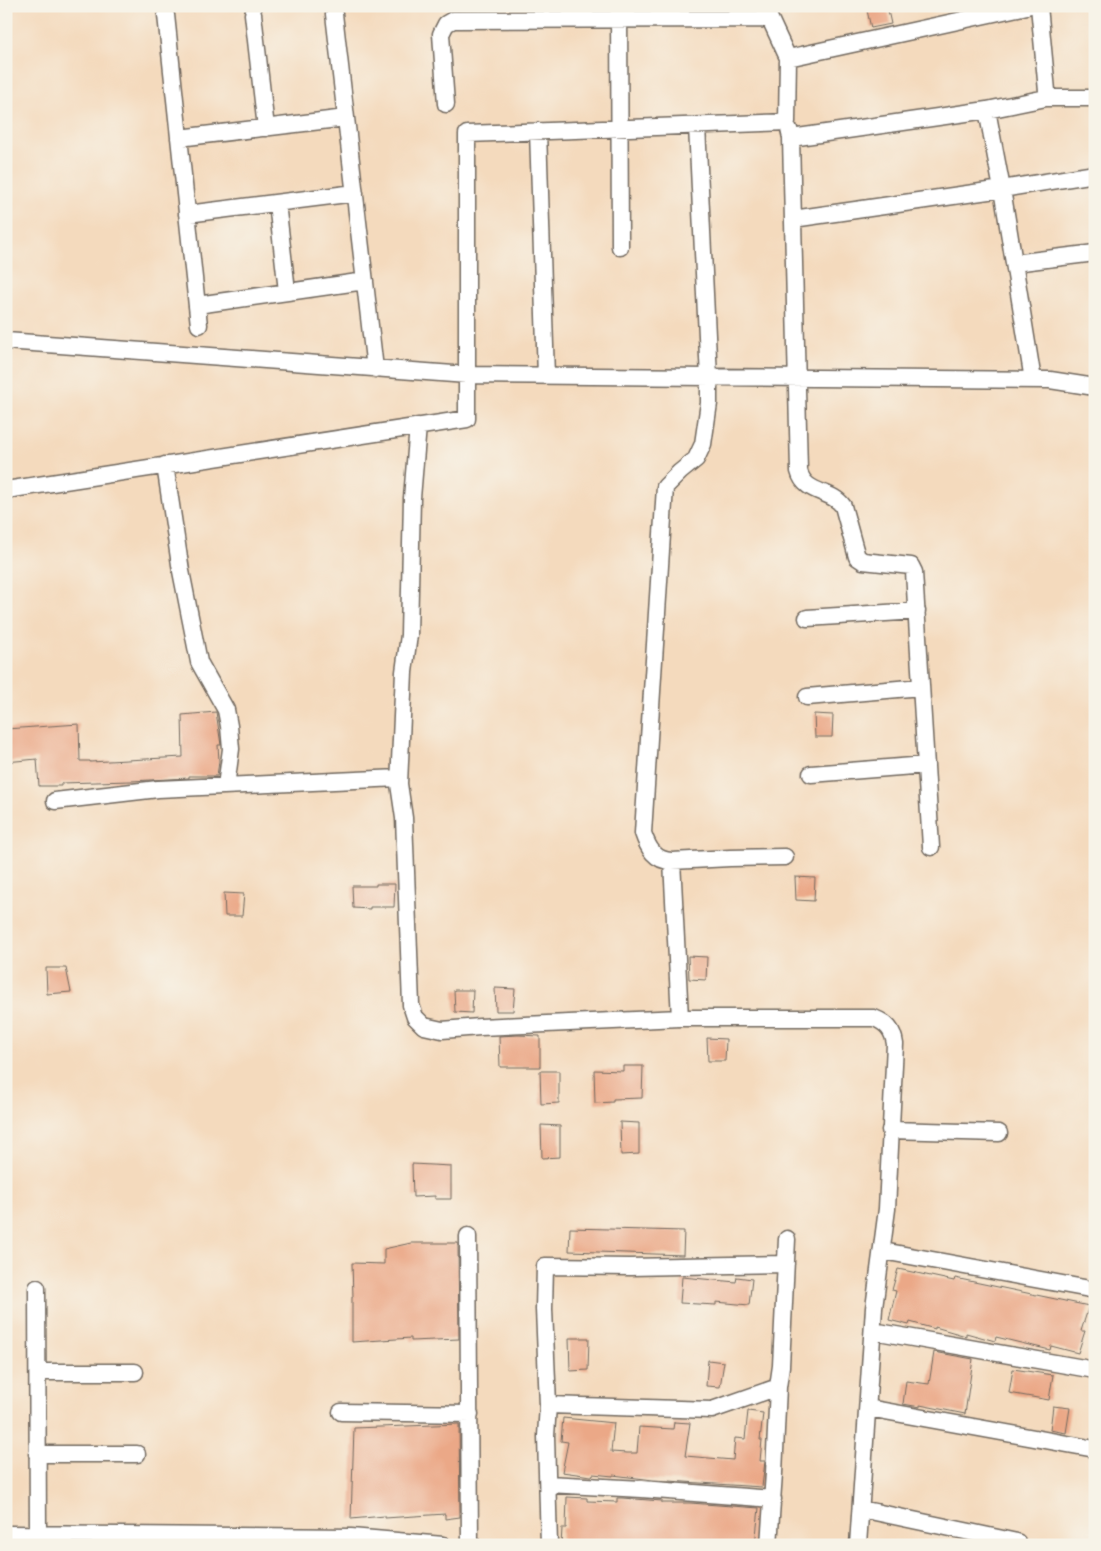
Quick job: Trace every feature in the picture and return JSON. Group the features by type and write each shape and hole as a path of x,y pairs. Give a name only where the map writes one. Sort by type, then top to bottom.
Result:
{"street":[{"path":"788,58 1027,6"},
{"path":"1039,6 1047,90 1046,98"},
{"path":"446,104 441,34 446,24 453,20 619,13 767,12 788,58 799,471 801,480 808,486 839,500 843,506 857,557 864,561 911,566 914,572 931,847"},
{"path":"619,13 620,247"},
{"path":"253,14 266,128"},
{"path":"334,14 376,369"},
{"path":"166,15 199,325"},
{"path":"6,490 467,419 467,134 697,126 789,130 987,110 1046,98 1095,98"},
{"path":"987,110 1002,189 1033,380"},
{"path":"179,138 346,118"},
{"path":"697,126 709,403 703,444 696,459 666,487 643,834 655,856 663,861 785,857"},
{"path":"538,131 546,376"},
{"path":"792,219 1095,174"},
{"path":"187,214 355,193"},
{"path":"277,203 287,291"},
{"path":"1014,263 1095,253"},
{"path":"197,305 365,281"},
{"path":"6,341 467,375 1050,380 1095,387"},
{"path":"418,426 412,498 409,635 404,672 399,778 404,818 410,1005 415,1017 424,1026 442,1030 480,1026 680,1018 874,1018 888,1026 893,1033 895,1044 887,1209 883,1251 874,1308 858,1545"},
{"path":"166,465 181,571 198,662 226,710 229,726 231,749 226,786"},
{"path":"807,618 917,611"},
{"path":"807,697 922,687"},
{"path":"811,774 926,765"},
{"path":"55,801 158,789 399,778"},
{"path":"672,861 680,1018"},
{"path":"890,1130 1000,1133"},
{"path":"468,1236 470,1545"},
{"path":"769,1545 787,1239"},
{"path":"883,1251 1095,1290"},
{"path":"549,1545 546,1436 548,1406 544,1309 545,1266 630,1267 786,1264"},
{"path":"37,1288 38,1534"},
{"path":"873,1331 1095,1370"},
{"path":"38,1372 135,1372"},
{"path":"548,1406 712,1410 778,1387"},
{"path":"868,1408 1095,1449"},
{"path":"341,1412 470,1414"},
{"path":"37,1454 137,1454"},
{"path":"548,1484 773,1499"},
{"path":"861,1510 1017,1542 1016,1545"},
{"path":"6,1534 351,1537 443,1545"}],"building":[{"path":"866,6 887,6 891,24 871,28"},
{"path":"216,712 221,745 218,745 219,761 217,776 61,783 61,786 39,786 37,759 6,762 6,729 79,724 80,761 183,757 182,715"},
{"path":"814,714 833,715 832,737 815,737"},
{"path":"795,877 815,878 814,901 796,900"},
{"path":"376,884 395,884 394,907 353,908 352,886 376,886"},
{"path":"224,893 244,894 242,916 225,916"},
{"path":"688,956 707,957 706,980 689,979"},
{"path":"46,968 66,968 71,992 47,994"},
{"path":"495,988 515,989 513,1011 496,1011"},
{"path":"454,990 473,990 472,1013 455,1012"},
{"path":"499,1036 540,1036 540,1067 500,1067"},
{"path":"707,1038 726,1039 725,1061 708,1061"},
{"path":"623,1066 643,1066 642,1098 613,1099 613,1102 595,1103 594,1070 623,1071"},
{"path":"540,1071 559,1071 559,1103 541,1104"},
{"path":"620,1122 639,1123 639,1154 621,1155"},
{"path":"541,1125 560,1126 560,1157 542,1158"},
{"path":"412,1164 451,1166 451,1199 435,1199 435,1196 413,1197"},
{"path":"570,1228 684,1231 683,1255 569,1251"},
{"path":"411,1243 458,1243 459,1339 411,1341 411,1338 352,1342 352,1263 384,1264 384,1249"},
{"path":"898,1269 954,1281 955,1278 1089,1306 1081,1331 1085,1331 1078,1353 1051,1346 1050,1350 996,1337 995,1341 966,1333 966,1336 935,1327 935,1329 910,1322 909,1325 889,1320 896,1291 892,1290"},
{"path":"682,1277 736,1282 737,1277 752,1279 749,1305 716,1302 716,1305 680,1303"},
{"path":"569,1338 589,1338 588,1370 570,1371"},
{"path":"934,1352 973,1359 965,1414 920,1405 920,1407 903,1404 906,1381 929,1384"},
{"path":"708,1360 724,1362 720,1387 706,1386"},
{"path":"1013,1369 1053,1375 1049,1400 1009,1393"},
{"path":"1053,1406 1070,1408 1066,1433 1050,1430"},
{"path":"748,1411 763,1413 760,1461 765,1461 762,1487 653,1480 613,1475 593,1474 591,1476 562,1472 568,1442 561,1441 563,1418 614,1423 611,1452 627,1453 637,1453 639,1427 673,1429 674,1422 690,1423 685,1456 733,1460 735,1438 745,1439"},
{"path":"459,1424 460,1517 445,1519 445,1514 351,1519 354,1428"},
{"path":"567,1497 587,1498 587,1501 617,1502 617,1498 622,1498 662,1501 662,1503 759,1508 755,1545 561,1545 562,1528 566,1528"}]}
